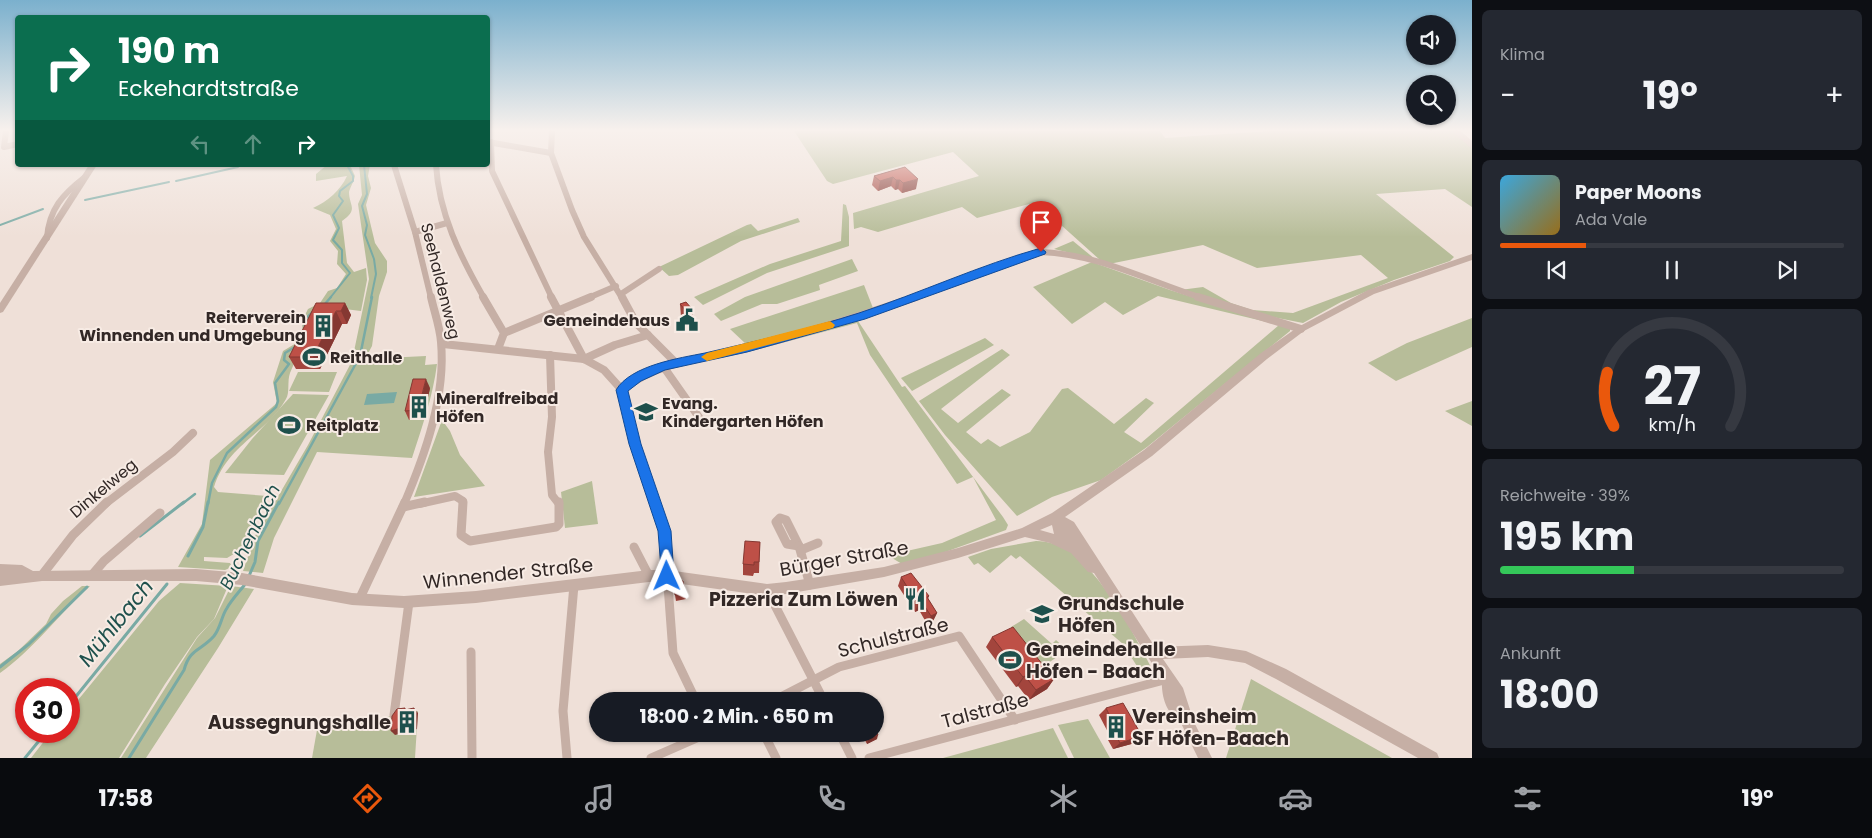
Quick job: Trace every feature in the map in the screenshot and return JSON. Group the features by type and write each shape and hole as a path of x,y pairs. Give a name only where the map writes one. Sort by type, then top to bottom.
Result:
{"street":[{"path":"492,166 492,171 558,310 584,359"},
{"path":"556,166 584,237 621,294 623,304 648,335 676,362"},
{"path":"0,310 89,175 92,167"},
{"name":"Seehaldenweg","path":"356,599 403,507 419,471 436,412 442,344 415,232 395,167"},
{"path":"436,167 437,187 447,223 471,273 504,333"},
{"path":"47,240 47,220 50,211 74,185 89,175"},
{"path":"415,232 447,223"},
{"path":"622,390 637,378 662,366 707,357 861,316 1034,254 1051,251 1081,256 1181,292 1301,329"},
{"path":"1056,517 1148,453 1264,356 1301,329 1371,292 1472,257"},
{"path":"621,294 659,269"},
{"path":"498,349 504,333 616,286"},
{"path":"584,359 615,345 648,335"},
{"path":"442,344 584,359 604,370 622,390 635,444 664,531 673,652 692,692"},
{"path":"403,507 455,496 463,501 462,535 470,541 556,527 559,524 559,500 552,495 548,452 552,417 550,355"},
{"path":"662,366 703,423"},
{"name":"Dinkelweg","path":"37,575 81,526 134,480 176,451 193,433"},
{"path":"92,575 104,561 160,513"},
{"name":"Bürger Straße","path":"667,576 767,590 810,584 921,563 1024,532 1056,517"},
{"name":"Bürger Straße","path":"1056,517 1060,532 1108,584"},
{"name":"Bürger Straße","path":"1056,517 1070,526 1154,653 1168,679 1168,694 1188,724 1205,758"},
{"name":"Bürger Straße","path":"1024,532 1052,538 1071,548 1086,560"},
{"path":"810,584 800,548 818,543"},
{"path":"634,547 649,576"},
{"path":"0,569 22,570 37,575"},
{"name":"Winnender Straße","path":"37,575 169,574 242,579 356,599 409,602 649,576 667,576"},
{"path":"0,580 37,575"},
{"path":"567,758 564,742 563,711 574,585"},
{"path":"767,590 820,692"},
{"path":"394,715 409,602"},
{"name":"Schulstraße","path":"791,692 839,668 959,636 1015,720"},
{"path":"1154,653 1208,651 1246,657 1281,674 1432,758"},
{"path":"471,652 472,758"},
{"name":"Talstraße","path":"869,758 1168,679"},
{"path":"652,758 688,742"},
{"path":"768,742 776,758"},
{"path":"844,742 852,758"}],"green space":[{"path":"817,166 899,166 833,184 827,181"},
{"path":"969,166 1472,166 1472,207 1445,189 1376,194 1454,257 1450,261 1394,280 1341,302 1303,323 1257,314 1180,290 1203,287 1231,303 1252,310 1293,313 1388,278 1361,255 1257,268 1203,245 1109,264 1100,260 1041,207 1033,203 977,218 962,207 878,232 861,227 854,229 853,213 979,176"},
{"path":"325,167 351,167 355,176 349,192 352,210 342,221 347,263 354,272 366,268 367,280 361,311 328,307 294,364 289,376 286,399 269,421 228,460 220,473 214,487 218,492 268,496 239,551 227,558 204,557 204,561 230,563 232,567 225,570 178,567 202,524 210,460 277,403 273,382 283,351 303,339 302,321 308,309 320,303 328,291 337,288 346,274 337,264 338,251 330,241 336,229 330,215 313,208 333,195 347,176 316,181 316,174"},
{"path":"359,167 370,167 368,176 371,188 366,205 375,243 387,261 387,272 379,296 372,346 365,359 426,356 425,365 437,364 427,411 412,458 317,452 274,538 263,573 243,571 255,536 308,445 352,361 369,279 358,204 362,195"},
{"path":"843,204 846,205 849,217 849,246 767,273 703,305 694,297 770,264 841,241"},
{"path":"798,218 800,222 741,241 678,275 669,276 659,267 747,225 751,224 758,231"},
{"path":"1073,241 1095,259 1054,249"},
{"path":"852,259 858,271 819,285 820,290 777,304 762,304 721,321 714,314 745,297"},
{"path":"1092,262 1170,290 1290,328 1290,331 1147,447 1101,480 1052,497 1017,516 945,435 919,401 1002,349 1010,355 941,409 958,423 1002,389 1011,395 966,432 981,444 988,439 1000,447 1030,432 1062,389 1068,388 1114,424 1146,398 1154,403 1124,432 1141,443 1279,325 1158,296 1123,315 1105,302 1072,324 1033,287"},
{"path":"864,285 873,308 871,312 747,345 730,329"},
{"path":"1472,318 1472,347 1396,381 1368,363 1407,343"},
{"path":"858,321 902,387 905,386 1003,517 1008,525 1006,530 937,555 902,564 892,558 876,558 942,543 996,520 973,477 957,484 870,355 857,323 748,352 747,350"},
{"path":"985,338 994,345 912,391 901,378"},
{"name":"Reitplatz","path":"298,372 337,372 329,392 289,391"},
{"name":"Reitplatz","path":"293,394 329,395 284,475 225,473 252,439"},
{"path":"1472,401 1472,426 1445,411"},
{"path":"442,420 450,431 460,455 485,486 414,497"},
{"path":"592,481 598,524 565,528 561,492"},
{"path":"1036,541 1059,545 1081,559 1117,606 1155,675 1145,679 1123,644 1020,556 1016,559 1011,555 990,573 978,563 974,565 968,557 991,549"},
{"path":"180,583 228,586 214,619 197,637 119,758 31,758 43,743 80,743 80,698 159,601"},
{"path":"82,586 90,586 24,653 0,673 0,664 18,651 46,624 51,614 63,601"},
{"path":"231,586 254,589 146,758 121,758 197,638 215,618"},
{"path":"1024,619 1052,644 1056,640 1067,650 1044,666 1011,627"},
{"path":"1251,679 1392,758 1226,758"},
{"path":"418,711 415,758 312,758 317,730"},
{"path":"1088,719 1110,758 1074,758 1058,725"},
{"path":"1053,728 1068,758 943,758"}],"water":[{"path":"397,392 394,403 364,405 367,394"}],"building":[{"path":"905,167 918,179 903,183 893,177 880,181 874,176"},
{"path":"686,302 692,309 686,311 680,304"},
{"path":"316,303 345,303 341,311 336,311 313,357 289,357"},
{"path":"413,379 426,379 418,410 405,411"},
{"path":"745,541 760,542 759,562 754,562 754,565 743,564"},
{"path":"911,573 929,596 927,597 937,613 931,616 922,602 918,604 901,577"},
{"path":"674,579 683,581 685,594 675,595"},
{"path":"1013,627 1054,679 1036,690 1025,676 1023,677 992,637"},
{"path":"1123,703 1142,736 1120,743 1115,734 1118,733 1106,708"},
{"path":"405,708 405,710 414,708 413,724 391,731 392,716 397,709"}],"waterway":[{"path":"176,181 238,167"},
{"path":"330,298 350,273 342,263 342,250 333,240 339,228 333,215 343,201 339,196 340,191 353,181 353,176 348,167"},
{"name":"Buchenbach","path":"364,167 367,194 362,206 367,225 365,235 374,259 376,274 371,298"},
{"path":"85,200 169,182"},
{"path":"0,225 43,209"},
{"path":"324,305 331,297"},
{"name":"Buchenbach","path":"279,504 360,356 372,297"},
{"path":"305,327 304,320 313,312"},
{"path":"208,504 212,483 227,453 276,407 278,401 275,383 289,364 284,360 285,353 295,347"},
{"path":"182,504 195,494"},
{"path":"140,536 184,502"},
{"name":"Mühlbach","path":"188,556 203,527 208,502"},
{"name":"Buchenbach","path":"249,576 255,562 258,541 279,502"},
{"name":"Buchenbach","path":"129,758 184,670 189,658 214,636 229,605 246,583"},
{"name":"Mühlbach","path":"80,691 167,584"},
{"path":"0,667 29,644 87,587"},
{"name":"Mühlbach","path":"25,758 37,743"}],"slow traffic":[{"path":"707,357 830,325"}],"place":[{"name":"Gemeindehaus","path":"687,320"},
{"name":"Reiterverein Winnenden und Umgebung","path":"323,326"},
{"name":"Reithalle","path":"314,357"},
{"name":"Mineralfreibad Höfen","path":"419,407"},
{"name":"Evang. Kindergarten Höfen","path":"646,412"},
{"name":"Reitplatz","path":"289,425"},
{"name":"Pizzeria Zum Löwen","path":"915,599"},
{"name":"Grundschule Höfen","path":"1042,614"},
{"name":"Gemeindehalle Höfen - Baach","path":"1010,660"},
{"name":"Aussegnungshalle","path":"407,722"},
{"name":"Vereinsheim SF Höfen-Baach","path":"1116,727"}],"route":[{"path":"667,576 667,543 657,504 635,444 622,390 637,378 662,366 747,348 861,316 1041,252"}]}
